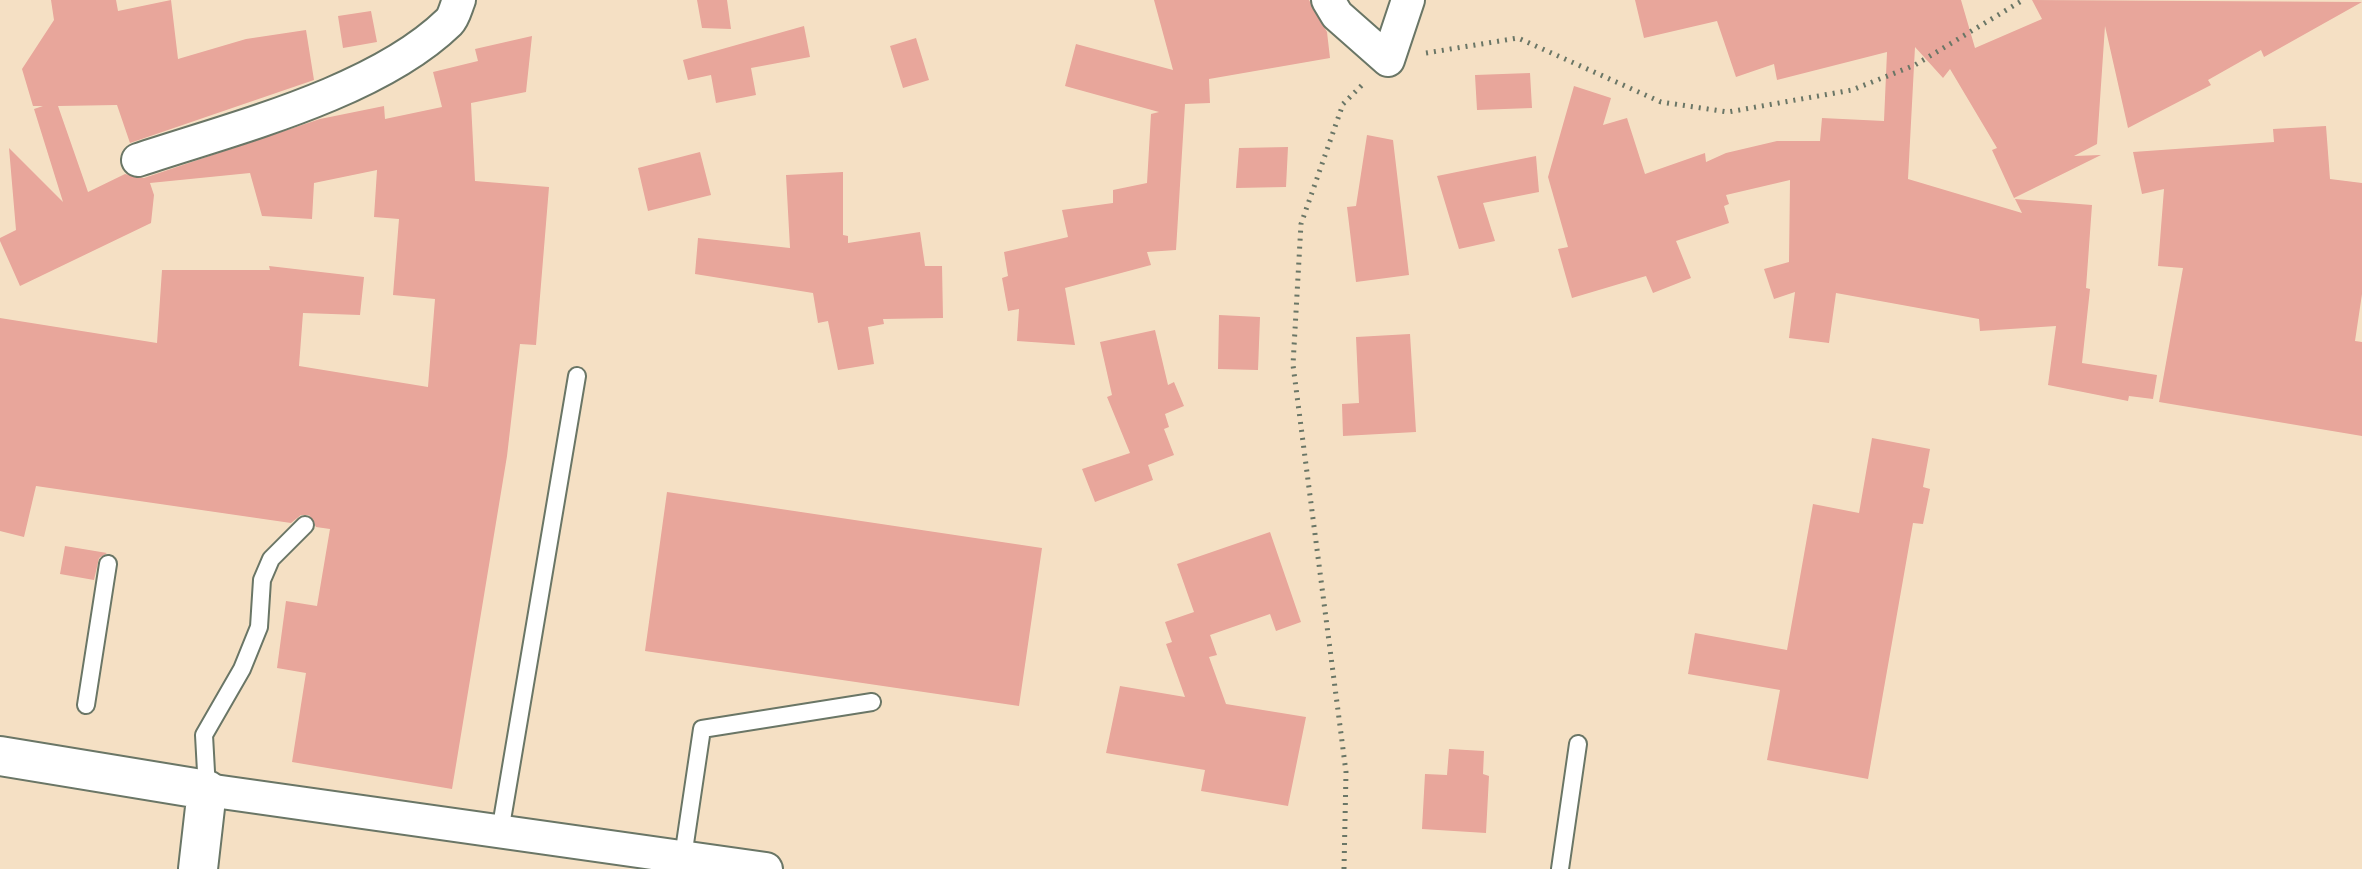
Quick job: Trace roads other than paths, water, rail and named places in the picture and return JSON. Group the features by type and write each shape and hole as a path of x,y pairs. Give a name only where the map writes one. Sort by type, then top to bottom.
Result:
{"street":[{"path":"138,160 347,86 403,56 451,20 459,0"},
{"path":"1328,0 1337,15 1388,60 1408,0"},
{"path":"0,756 207,790 766,869"},
{"path":"198,869 207,790"}],"lane":[{"path":"500,832 577,376"},
{"path":"207,790 204,735 242,669 259,627 262,580 271,559 305,525"},
{"path":"86,705 108,564"},
{"path":"683,857 702,729 872,702"},
{"path":"1560,869 1578,744"}]}
